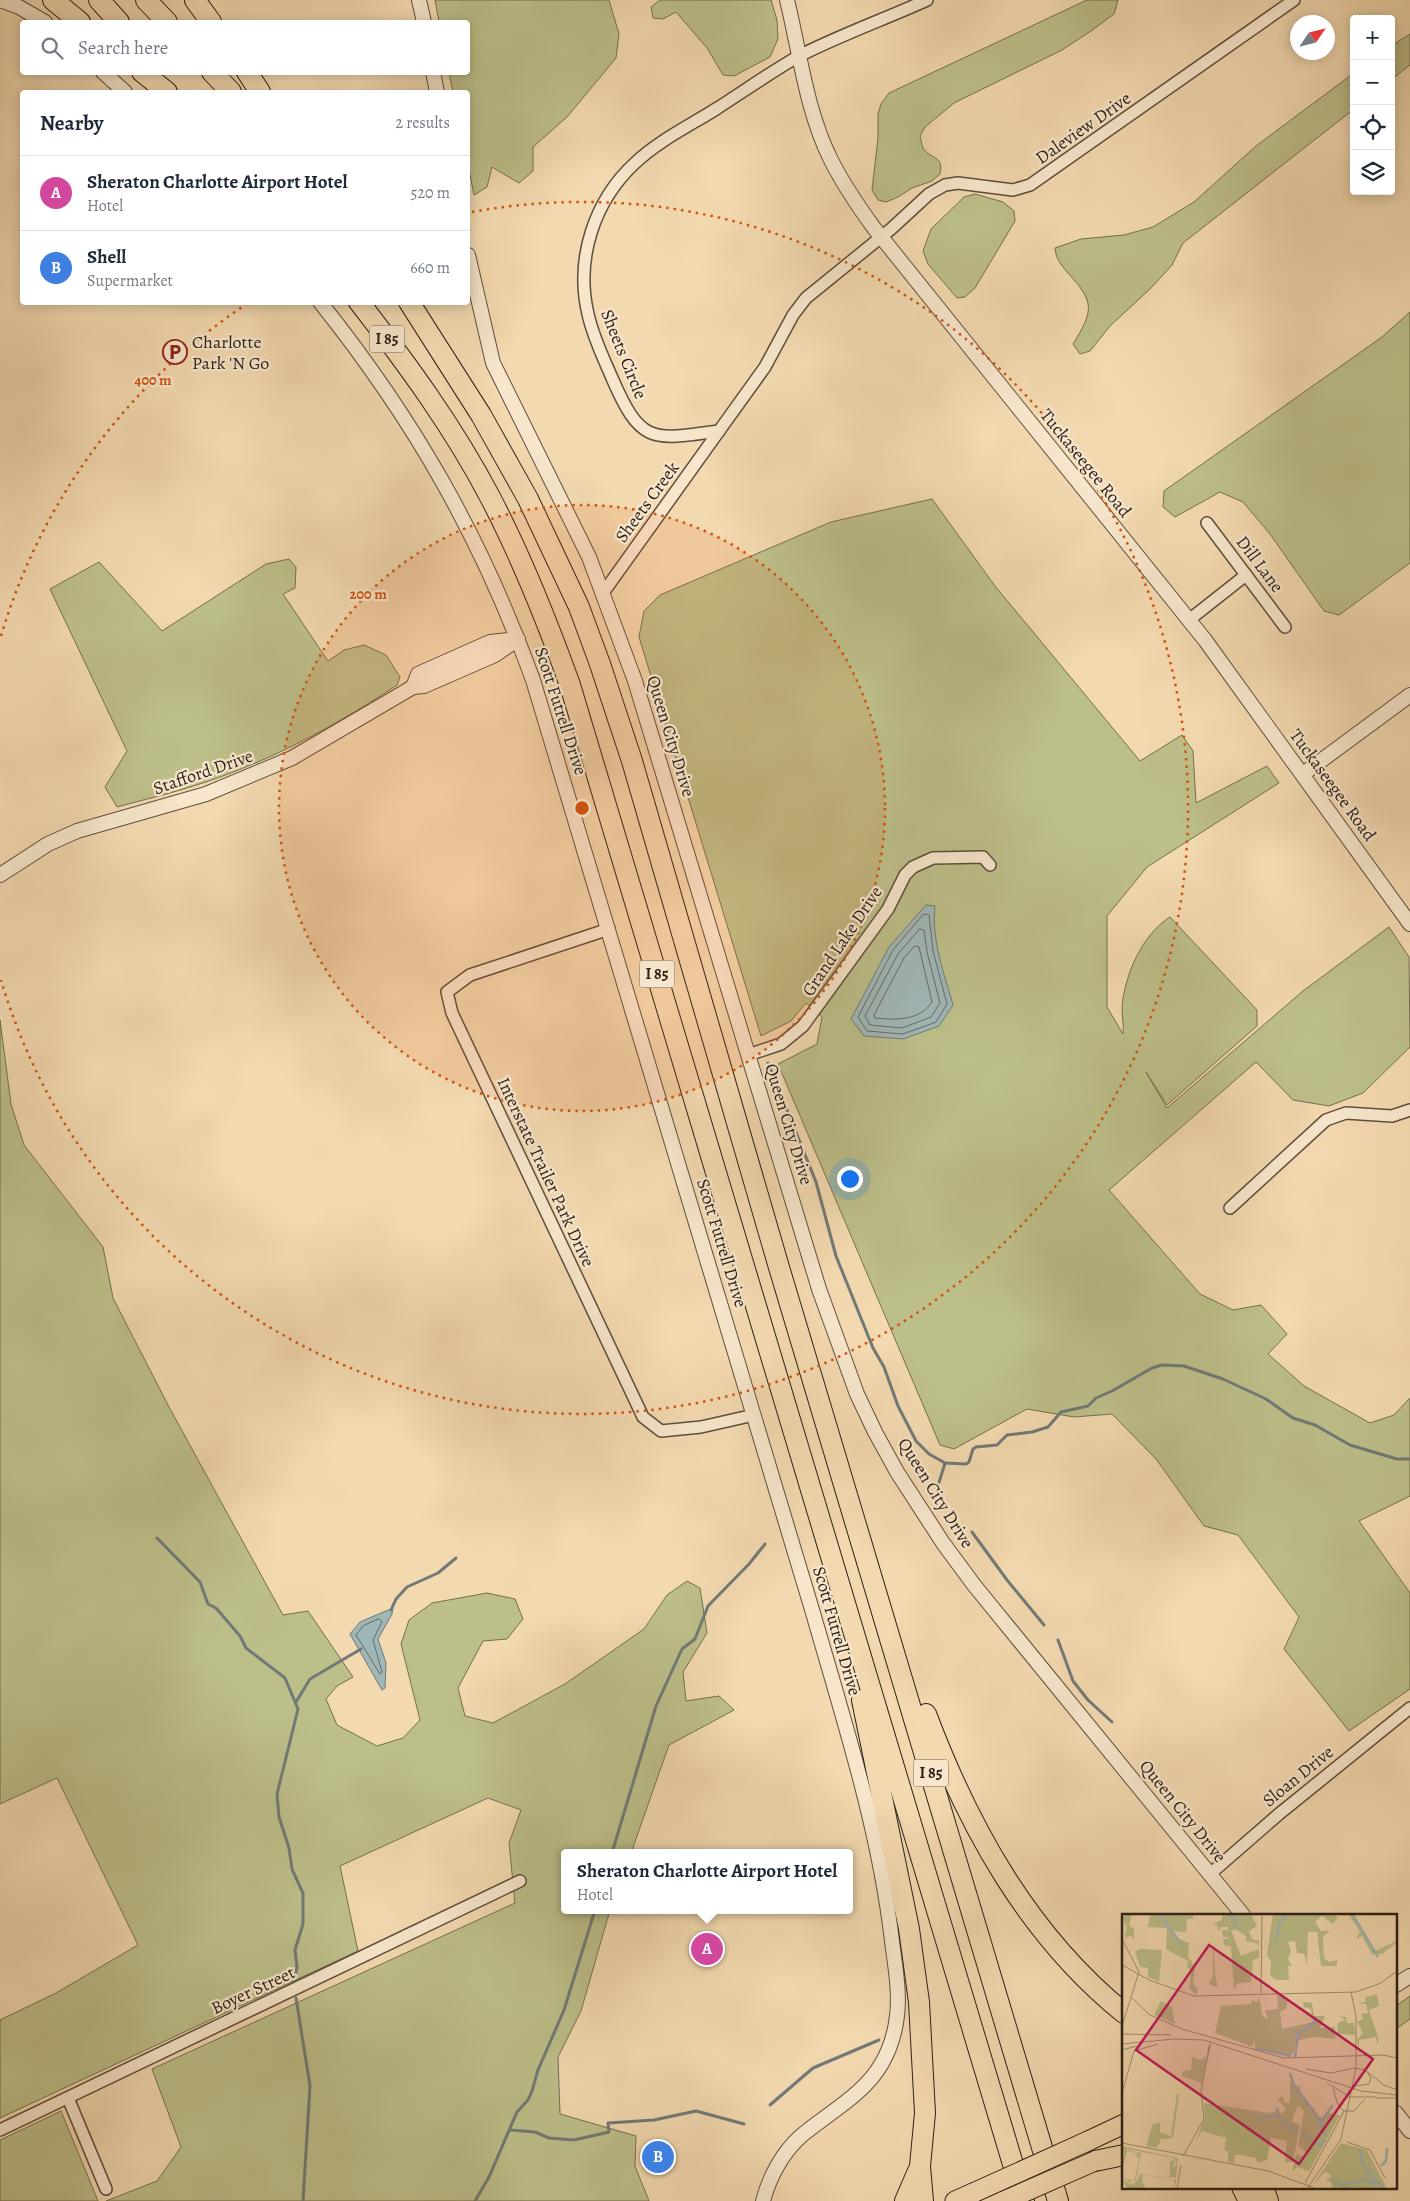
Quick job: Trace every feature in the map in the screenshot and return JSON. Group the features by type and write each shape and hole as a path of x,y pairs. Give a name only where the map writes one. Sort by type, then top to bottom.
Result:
{"highway":[{"path":"52,0 77,20"},
{"path":"99,0 117,20"},
{"path":"146,0 165,20"},
{"path":"195,0 210,20"},
{"path":"146,75 164,90"},
{"path":"167,75 180,90"},
{"path":"215,75 228,90"},
{"path":"249,75 259,90"},
{"name":"I 85","path":"362,305 434,404 471,463 517,552 551,634 591,750 1024,2201"},
{"name":"I 85","path":"411,305 481,415 528,499 572,590 600,664 632,761 773,1245 864,1544 971,1914 1058,2201"},
{"path":"864,1544 941,1754 993,1859 1012,1891 1045,1936 1093,1986 1122,2011"},
{"path":"844,1597 863,1707 884,1803 916,1977 923,2052 924,2104 920,2166 923,2201"},
{"path":"955,2201 1122,2125"},
{"path":"1004,2201 1122,2149"},
{"path":"1095,2161 1122,2155"},
{"path":"905,2201 920,2166"},
{"path":"1242,2188 1249,2201"},
{"path":"1263,2188 1268,2201"}],"street":[{"path":"0,0 19,7 42,20"},
{"path":"419,0 424,20"},
{"name":"Tuckaseegee Road","path":"787,0 813,113 830,159 848,192 881,237 1189,620 1303,774 1410,924"},
{"name":"Sheets Circle","path":"719,431 664,438 645,432 631,417 598,346 588,313 585,291 587,248 596,214 618,180 655,147 799,56 927,0"},
{"name":"Daleview Drive","path":"881,237 929,194 945,185 958,183 1013,190 1030,185 1294,0"},
{"path":"106,75 122,90"},
{"path":"434,75 437,90"},
{"path":"719,431 753,386 793,315 806,298 881,237"},
{"name":"Queen City Drive","path":"470,264 493,363 559,493 603,593 635,681 833,1331 857,1394 897,1472 943,1543 974,1585 1242,1914"},
{"name":"Scott Futrell Drive","path":"322,305 392,398 442,477 485,561 518,639 556,753 754,1415 864,1797 889,1920 898,2007 893,2035 880,2065 857,2092 799,2138 774,2172 763,2201"},
{"name":"Sheets Creek","path":"603,593 719,431"},
{"name":"Dill Lane","path":"1207,523 1285,627"},
{"path":"1189,620 1246,575"},
{"name":"Stafford Drive","path":"0,876 48,844 77,830 206,794 292,758 412,687 418,674 490,642 518,639"},
{"path":"1303,774 1410,695"},
{"name":"Grand Lake Drive","path":"748,1055 781,1044 803,1026 888,909 905,875 913,867 922,861 943,857 983,857 990,865"},
{"name":"Interstate Trailer Park Drive","path":"608,929 470,975 448,992 452,1013 643,1417 661,1431 701,1427 754,1415"},
{"path":"1230,1208 1326,1120 1346,1113 1392,1116 1410,1110"},
{"name":"Sloan Drive","path":"1210,1874 1279,1814 1410,1708"},
{"name":"Boyer Street","path":"0,2130 520,1881"},
{"path":"1398,1984 1410,1976"},
{"path":"68,2098 106,2189"},
{"path":"1398,2115 1410,2131"}],"green space":[{"path":"435,0 609,0 619,34 616,58 567,117 533,147 533,171 519,183 492,167 487,187 474,195 470,175 470,90 453,90 449,75 470,75 470,20 439,20"},
{"path":"660,0 771,0 777,20 778,39 770,57 734,76 723,75 707,48 676,12 663,19 653,18 651,7"},
{"path":"1087,0 1118,0 1114,14 1091,31 1062,50 954,103 925,127 920,136 923,148 940,164 940,174 932,181 912,188 898,197 886,202 878,200 872,190 878,138 878,114 881,104 889,93"},
{"path":"1410,34 1410,65 1395,77 1395,60 1395,43"},
{"path":"1350,76 1350,112 1183,243 1172,265 1151,288 1110,326 1090,351 1080,354 1073,344 1088,314 1087,299 1083,291 1059,261 1055,248 1081,239 1124,235 1153,227 1194,202 1256,146"},
{"path":"975,194 1003,202 1014,211 1015,221 975,288 965,297 957,298 928,264 923,251 931,229 964,197"},
{"path":"1410,312 1410,563 1339,615 1324,611 1270,534 1243,502 1220,492 1175,517 1163,507 1164,491 1382,337"},
{"path":"932,499 995,586 1140,761 1182,735 1193,751 1196,803 1267,766 1279,783 1147,867 1107,916 1107,1007 1123,1034 1122,1007 1131,969 1151,934 1170,917 1257,1010 1257,1026 1167,1105 1146,1072 1167,1108 1303,991 1389,927 1409,957 1410,1047 1363,1093 1329,1106 1293,1100 1256,1062 1109,1190 1200,1294 1233,1310 1261,1305 1287,1334 1268,1354 1304,1386 1370,1423 1394,1415 1410,1398 1410,1496 1359,1521 1410,1593 1410,1689 1349,1731 1284,1649 1299,1617 1238,1535 1204,1526 1156,1459 1112,1414 1074,1417 1027,1409 954,1449 940,1445 778,1064 817,1044 822,1017 806,1003 791,1021 761,1036 639,637 644,611 660,595 831,522"},
{"path":"289,559 296,567 295,588 283,594 328,661 344,650 364,645 386,655 400,677 397,685 328,727 256,763 195,786 117,807 105,787 127,751 50,589 99,562 162,631 266,564"},
{"path":"0,1020 11,1104 24,1145 103,1247 113,1298 169,1407 283,1615 308,1611 353,1677 337,1686 326,1699 337,1725 377,1746 403,1738 420,1720 401,1644 409,1620 432,1603 487,1593 515,1599 523,1619 507,1639 483,1641 458,1688 465,1716 493,1723 565,1684 644,1629 667,1595 687,1581 700,1588 707,1633 683,1672 686,1701 719,1696 734,1710 669,1745 632,1849 561,1849 561,1914 609,1914 581,2011 558,2057 560,2114 636,2136 635,2166 649,2201 106,2201 157,2181 181,2147 152,2069 515,1903 509,1843 521,1810 488,1798 340,1866 358,1951 0,2118 0,2020 56,1993 138,1945 57,1778 0,1804"},
{"path":"1410,1996 1410,2019 1398,2028 1398,2005"},
{"path":"61,2111 98,2201 0,2201 0,2140"}],"water":[{"path":"926,905 935,906 934,918 937,943 953,1005 939,1026 903,1039 864,1036 851,1019 889,947"},
{"path":"393,1608 392,1614 378,1639 386,1663 385,1688 382,1690 350,1634 360,1622"}],"waterway":[{"path":"768,1063 816,1182 836,1256 873,1348 884,1367 898,1406 916,1441 929,1454 945,1463 966,1464 969,1462 973,1449 976,1447 997,1445 1007,1435 1032,1432 1048,1427 1061,1412 1088,1406 1096,1398 1152,1368 1162,1365 1184,1366 1223,1379 1266,1399 1293,1418 1315,1425 1350,1445 1397,1459 1410,1459"},
{"path":"937,1489 945,1463"},
{"path":"972,1532 1007,1580 1044,1625"},
{"path":"157,1538 200,1582 208,1604 216,1608 240,1636 246,1648 285,1678 298,1709 277,1794 279,1817 289,1848 292,1869 303,1893 303,1924 295,1950 297,1967 294,1981"},
{"path":"613,1849 656,1706 682,1649 695,1639 708,1606 749,1564 765,1544"},
{"path":"391,1610 396,1599 407,1587 438,1573 456,1558"},
{"path":"1058,1640 1073,1681 1088,1700 1112,1722"},
{"path":"296,1702 310,1679 361,1649"},
{"path":"475,2201 489,2177 517,2112 528,2100 532,2091 538,2070 564,2010 594,1914"},
{"path":"296,1998 310,2086 303,2201"},
{"path":"770,2105 813,2068 879,2040"},
{"path":"510,2130 535,2132 549,2138 574,2140 609,2132 608,2123 654,2120 696,2111 744,2124"}],"place":[{"name":"Charlotte Park 'N Go","path":"175,352"},
{"name":"Sheraton Charlotte Airport Hotel","path":"707,1949"},
{"name":"Shell","path":"658,2157"}]}
